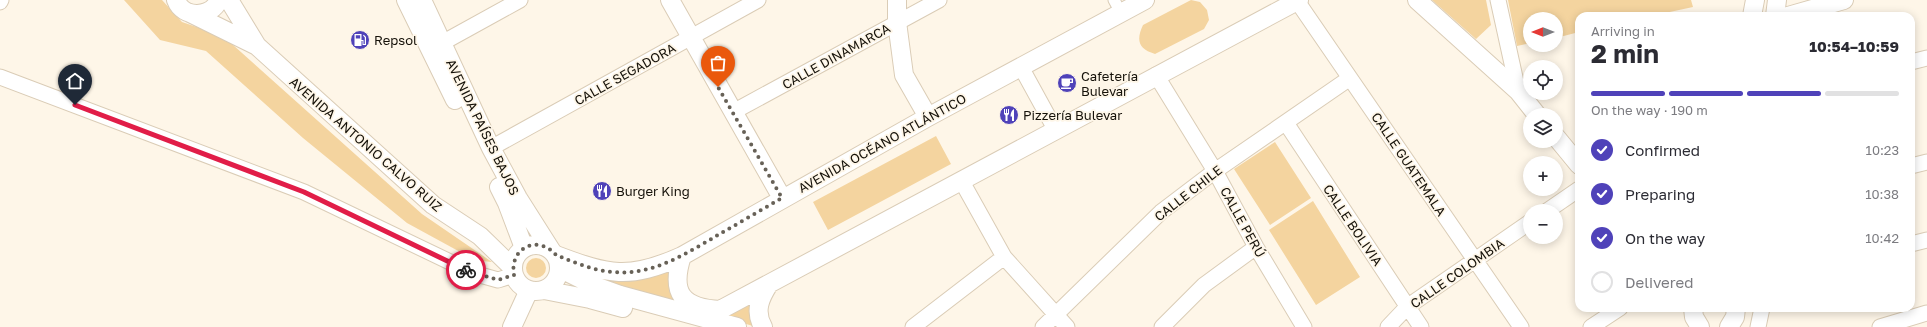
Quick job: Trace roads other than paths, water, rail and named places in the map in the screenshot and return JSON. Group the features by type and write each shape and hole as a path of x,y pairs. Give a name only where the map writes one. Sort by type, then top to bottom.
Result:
{"street":[{"name":"AVENIDA ANTONIO CALVO RUIZ","path":"176,0 183,9 190,13 257,46 433,205 480,236 513,272"},
{"path":"190,13 206,13 212,9 219,0"},
{"name":"AVENIDA ANTONIO CALVO RUIZ","path":"229,0 257,46"},
{"name":"AVENIDA PAÍSES BAJOS","path":"406,0 507,203 522,249"},
{"name":"AVENIDA PAÍSES BAJOS","path":"422,0 491,148 518,198 555,258"},
{"path":"442,43 520,0"},
{"path":"670,0 690,38 782,198"},
{"name":"CALLE SEGADORA","path":"491,148 758,0"},
{"path":"897,0 897,22 904,75 928,117"},
{"name":"CALLE DINAMARCA","path":"733,112 939,0"},
{"name":"AVENIDA OCÉANO ATLÁNTICO","path":"555,258 597,270 615,273 635,272 658,266 682,256 782,198 1021,67 1117,7 1145,0"},
{"path":"1417,0 1518,91 1531,108"},
{"path":"1498,0 1518,91"},
{"path":"1753,12 1755,0"},
{"path":"1775,12 1776,0"},
{"path":"1802,12 1844,0"},
{"path":"737,327 692,323 590,299 536,290 517,281 513,272 515,259 522,249 538,245 595,286 692,323 769,284 1055,129 1298,1"},
{"name":"CALLE GUATEMALA","path":"1298,1 1521,327"},
{"path":"1915,61 1927,58"},
{"path":"1021,67 1055,129"},
{"path":"0,76 304,192 473,273 498,280 513,272"},
{"name":"CALLE PERÚ","path":"1156,76 1215,171 1297,324"},
{"name":"CALLE CHILE","path":"1043,327 1161,212 1215,171 1286,124 1350,78"},
{"name":"CALLE BOLIVIA","path":"1286,124 1421,327"},
{"path":"1563,146 1575,160"},
{"path":"1915,165 1927,162"},
{"path":"961,180 1004,257 1067,327"},
{"path":"1557,204 1575,192"},
{"name":"CALLE COLOMBIA","path":"1388,327 1407,307 1523,227"},
{"name":"AVENIDA ANTONIO CALVO RUIZ","path":"480,236 522,249"},
{"path":"1915,243 1927,240"},
{"path":"1162,327 1204,284 1256,248"},
{"path":"682,256 677,271 677,285 681,294 689,303 702,309 720,310"},
{"path":"913,327 1004,257"},
{"path":"512,327 536,290 555,281 555,258"},
{"path":"763,327 758,311 760,297 769,284"},
{"path":"1592,327 1614,312"},
{"path":"1758,327 1761,312"},
{"path":"1880,327 1927,313"}],"place":[{"name":"Repsol","path":"360,40"},
{"name":"Cafetería Bulevar","path":"1067,83"},
{"name":"Pizzería Bulevar","path":"1009,115"},
{"name":"Burger King","path":"602,191"}]}
